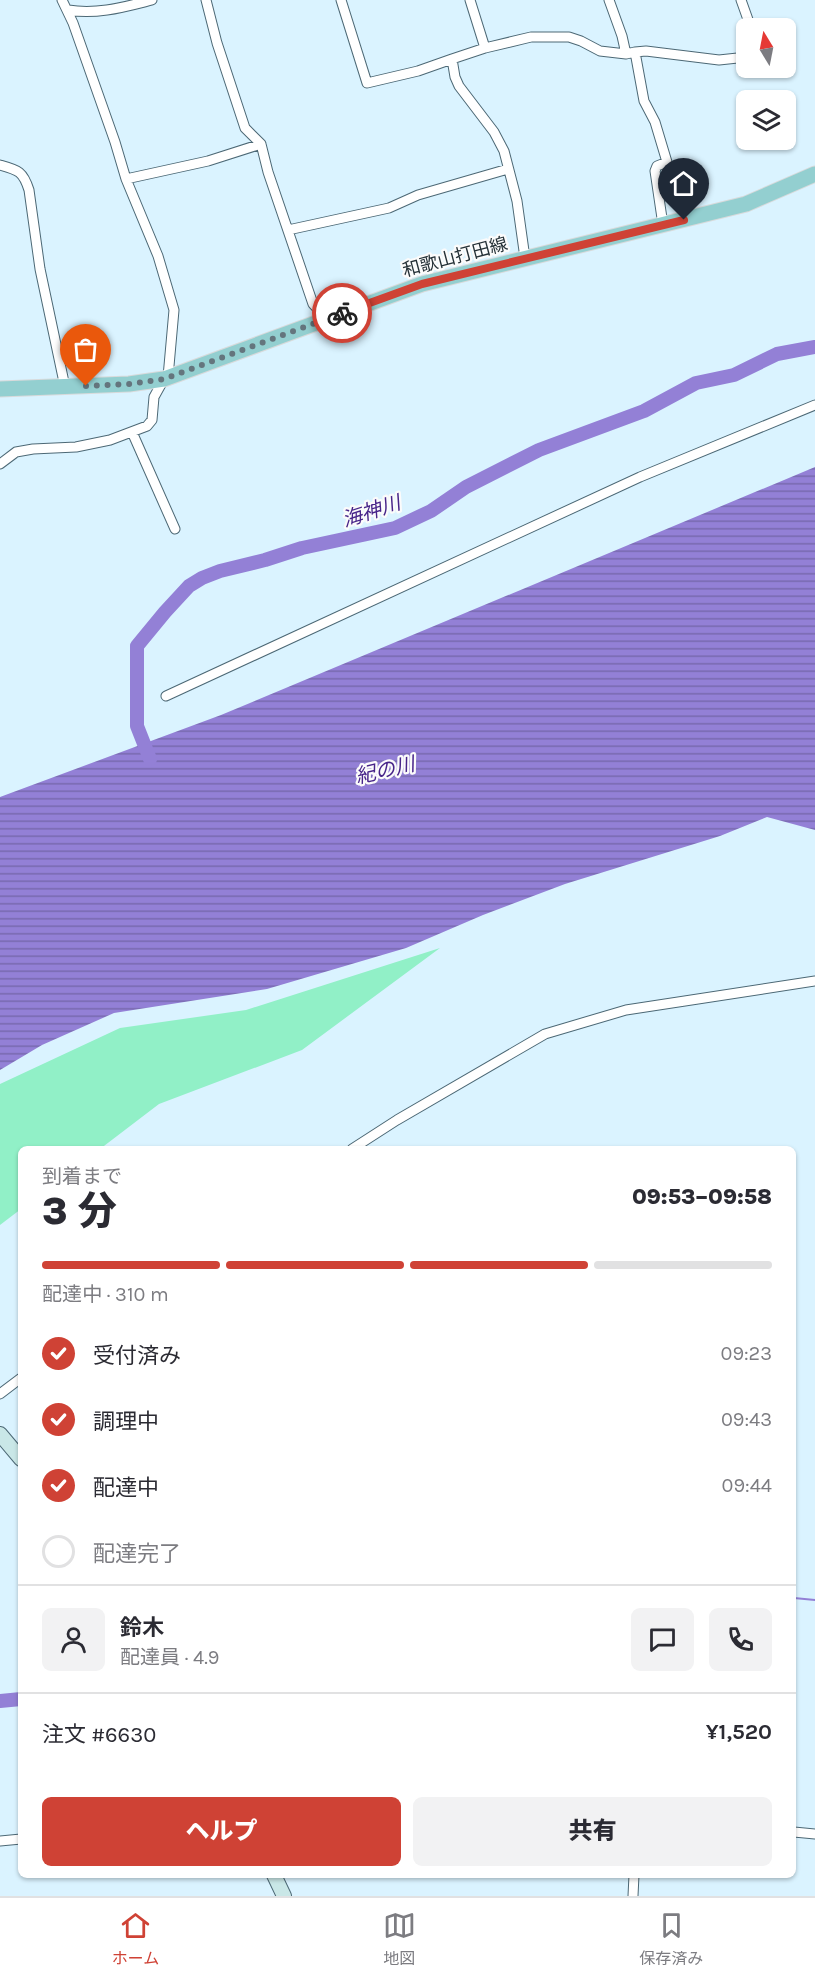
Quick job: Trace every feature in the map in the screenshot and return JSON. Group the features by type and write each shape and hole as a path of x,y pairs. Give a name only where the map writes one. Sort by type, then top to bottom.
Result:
{"main road":[{"name":"和歌山打田線","path":"0,389 129,384 166,378 422,284 746,204 815,174"},
{"path":"0,1434 18,1455"},
{"path":"275,1878 284,1896"}],"street":[{"path":"0,464 16,452 76,447 110,440 147,426 152,420 154,397 166,378 174,310 158,256 126,179 116,142 68,10 62,0"},
{"path":"68,10 84,13 152,0"},
{"path":"206,0 244,128 261,144 313,304 327,319"},
{"path":"341,0 368,83 418,71 485,48 531,37 569,37 600,51 631,53 646,51 719,60 736,58"},
{"path":"470,0 485,48"},
{"path":"609,0 631,53 644,101 655,122 667,162 657,166 655,171 663,225"},
{"path":"741,0 747,18"},
{"path":"452,59 459,86 494,132 504,151 517,201 525,258"},
{"path":"126,179 208,161 261,144"},
{"path":"0,165 18,171 25,178 29,190 40,269 65,387"},
{"path":"288,230 389,208 418,195 508,170"},
{"path":"166,696 640,477 815,405"},
{"path":"132,432 175,529"},
{"path":"357,1146 545,1034 626,1010 815,981"},
{"path":"0,1394 18,1380"},
{"path":"796,1832 815,1834"},
{"path":"0,1840 18,1839"},
{"path":"633,1896 634,1878"}],"green space":[{"path":"440,948 302,1050 159,1104 104,1146 18,1146 18,1211 0,1225 0,1084 120,1028 246,1010"}],"water":[{"name":"紀の川","path":"815,467 815,830 767,817 720,836 565,884 483,915 406,948 267,989 114,1013 42,1045 0,1070 0,797 221,715"}],"waterway":[{"name":"海神川","path":"150,759 137,726 137,646 189,586 220,571 302,548 395,528 431,511 466,487 539,450 644,411 696,383 734,375 777,354 815,347"},
{"path":"796,1598 815,1600"},
{"path":"0,1701 18,1699"}],"way so far":[{"path":"86,386 129,384 164,379 342,313"}],"route":[{"path":"342,313 451,276 684,220"}]}
